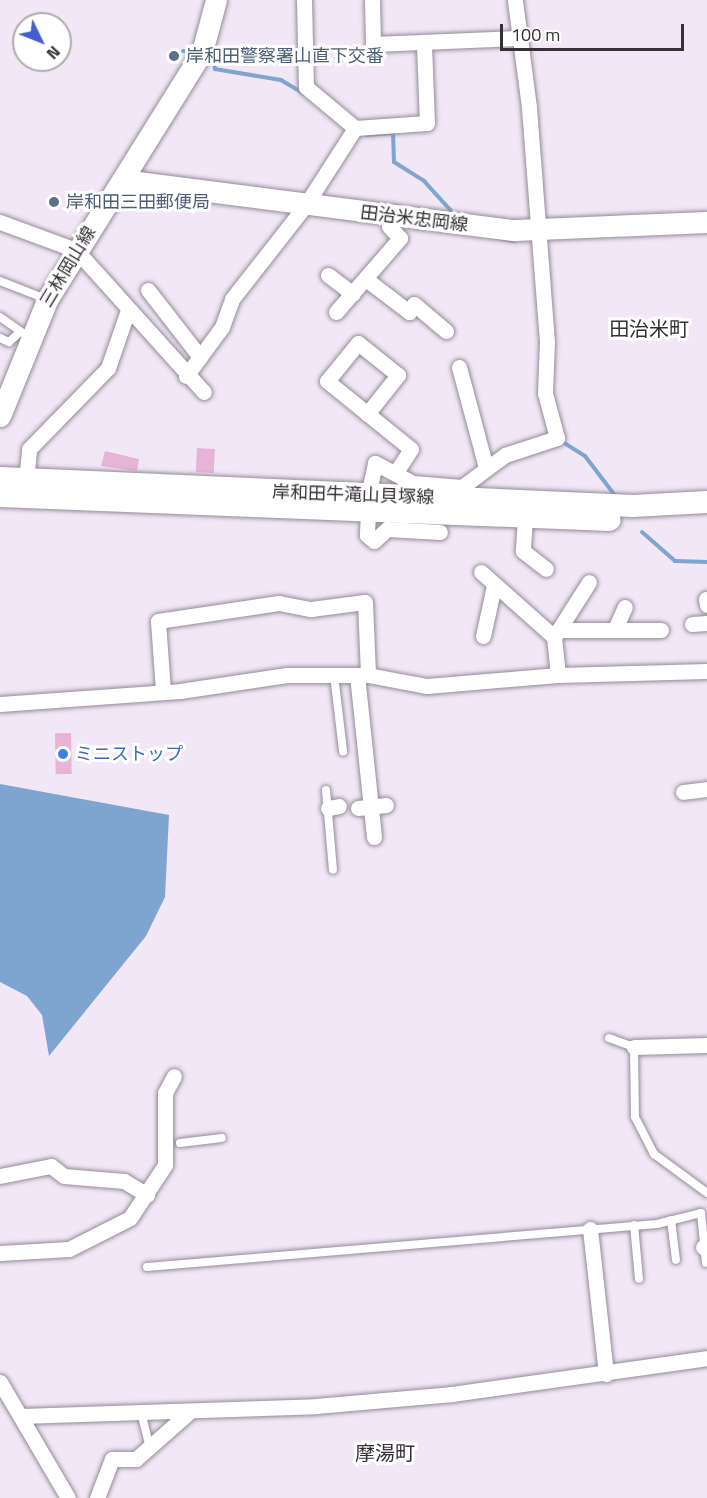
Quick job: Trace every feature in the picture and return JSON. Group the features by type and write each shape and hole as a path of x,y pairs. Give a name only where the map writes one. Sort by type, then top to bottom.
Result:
{"main road":[{"name":"三林岡山線","path":"0,416 5,388 24,335 202,52 216,0"},
{"name":"田治米忠岡線","path":"122,180 305,206 536,230 707,222"},
{"name":"岸和田牛滝山貝塚線","path":"0,478 368,504 525,519 707,517"},
{"name":"岸和田牛滝山貝塚線","path":"0,496 368,504 633,506 707,502"}],"street":[{"path":"304,0 306,87 355,128 427,123 424,44"},
{"path":"372,0 373,44 424,44 518,38"},
{"path":"440,532 387,529 374,541 367,535 368,504 375,463 396,472 413,483 462,487 505,455 557,438 545,393 547,342 536,230 529,107 518,38 515,0"},
{"path":"186,376 222,327 232,299 305,206 355,128"},
{"path":"336,312 367,280 400,238 388,226 388,216"},
{"path":"0,222 76,250 186,376 204,392"},
{"path":"328,275 353,294"},
{"path":"367,280 409,312 414,304 446,331"},
{"path":"148,290 170,310 200,357"},
{"path":"26,480 29,449 108,368 128,310"},
{"path":"367,414 398,375 358,343 327,381 367,414 411,449 396,472"},
{"path":"459,367 486,468"},
{"path":"525,519 523,551 546,569"},
{"path":"481,572 494,586 557,634 615,629 661,630"},
{"path":"558,675 557,634 589,582"},
{"path":"483,636 494,586"},
{"path":"706,598 707,605"},
{"path":"163,691 158,621 279,603 311,609 365,602 362,675 372,746 374,837"},
{"path":"615,629 625,607"},
{"path":"0,704 334,675 362,675 428,686 558,675 707,671"},
{"path":"683,792 707,789"},
{"path":"634,1047 707,1045"},
{"path":"0,1253 69,1249 130,1218 165,1165 165,1093 174,1076"},
{"path":"0,1176 51,1166 64,1176 124,1181 147,1195"},
{"path":"590,1228 606,1374"},
{"path":"21,1416 142,1416 452,1394 707,1358"},
{"path":"0,1382 6,1404 21,1416 68,1498"},
{"path":"97,1498 111,1459 136,1459 149,1445 189,1413"}],"lane":[{"path":"0,281 47,300"},
{"path":"0,317 14,322 24,335 9,342 0,338"},
{"path":"334,675 342,751"},
{"path":"326,790 333,807 333,870"},
{"path":"609,1038 634,1047 635,1117 654,1154 707,1193"},
{"path":"180,1143 222,1138"},
{"path":"147,1267 634,1225 701,1213 706,1263"},
{"path":"671,1220 676,1260"},
{"path":"634,1225 639,1279"},
{"path":"142,1416 149,1445"}],"water":[{"path":"0,784 169,815 165,897 146,936 49,1056 42,1015 27,996 0,982"}],"building":[{"path":"197,448 215,449 214,473 196,472"},
{"path":"105,451 139,459 137,471 101,466"},
{"name":"ミニストップ","path":"55,733 71,733 72,774 56,774"}],"waterway":[{"path":"183,51 190,51"},
{"path":"213,51 215,69 281,80 304,94"},
{"path":"366,135 393,133 394,162 424,181 453,213"},
{"path":"486,235 514,241"},
{"path":"561,441 585,456 614,494"},
{"path":"642,532 675,561 707,562"}],"place":[{"name":"岸和田警察署山直下交番","path":"174,56"},
{"name":"岸和田三田郵便局","path":"54,202"},
{"name":"ミニストップ","path":"63,754"}],"district":[{"name":"田治米町","path":"649,328"},
{"name":"摩湯町","path":"385,1452"}]}
